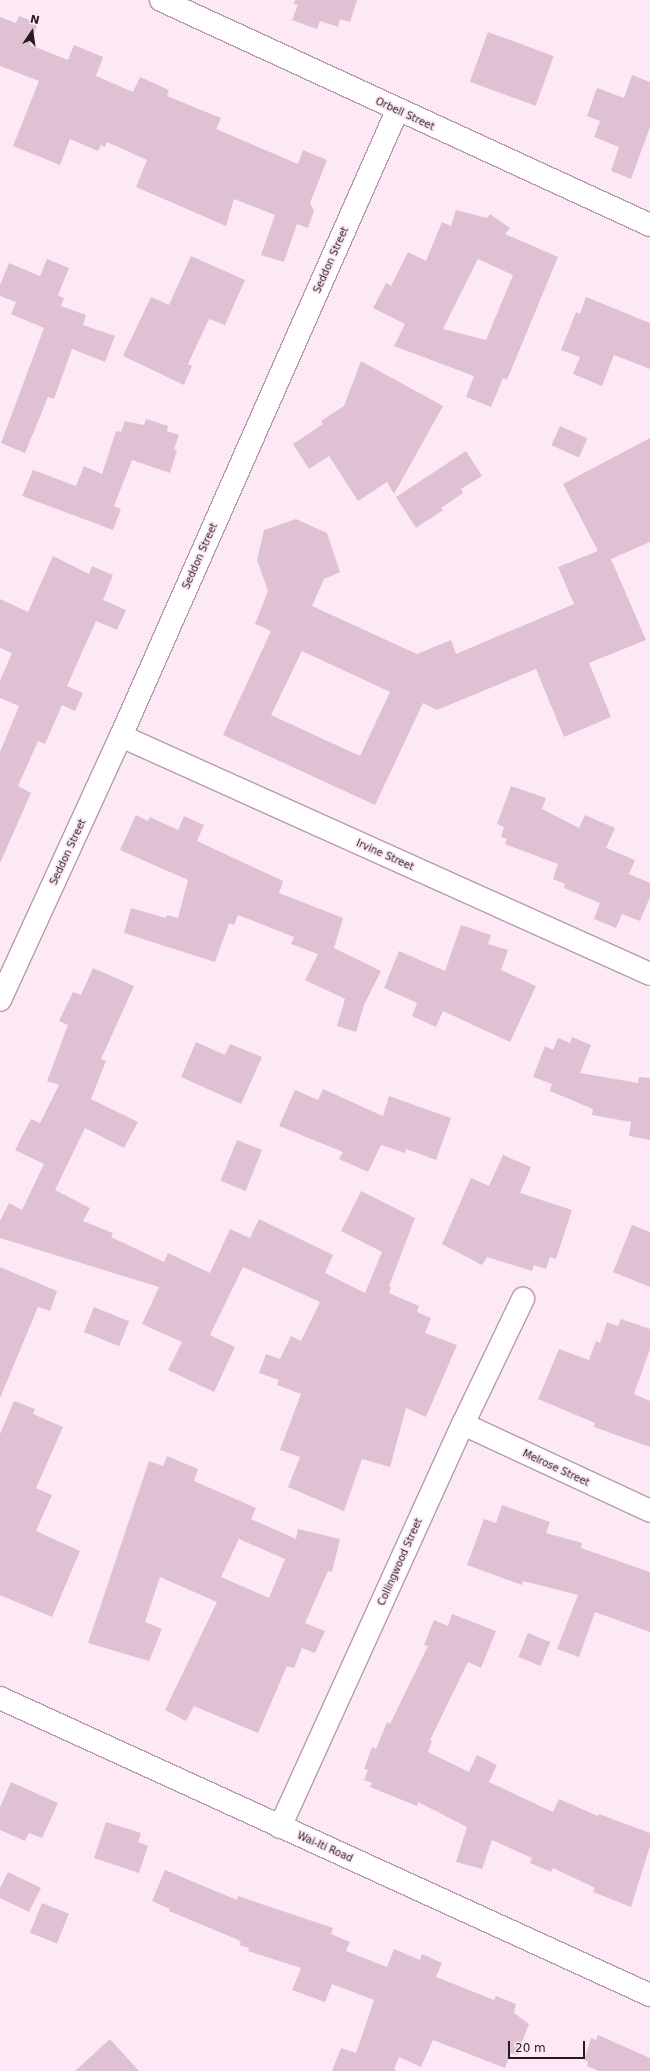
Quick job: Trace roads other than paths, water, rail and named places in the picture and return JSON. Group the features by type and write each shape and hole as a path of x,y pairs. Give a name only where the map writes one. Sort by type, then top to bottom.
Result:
{"street":[{"name":"Orbell Street","path":"161,0 397,111 650,225"},
{"name":"Seddon Street","path":"0,1000 121,736 397,111"},
{"name":"Irvine Street","path":"121,736 650,974"},
{"name":"Collingwood Street","path":"280,1827 463,1424 523,1299"},
{"name":"Melrose Street","path":"463,1424 650,1511"},
{"name":"Wai-Iti Road","path":"0,1698 650,1995"}]}
